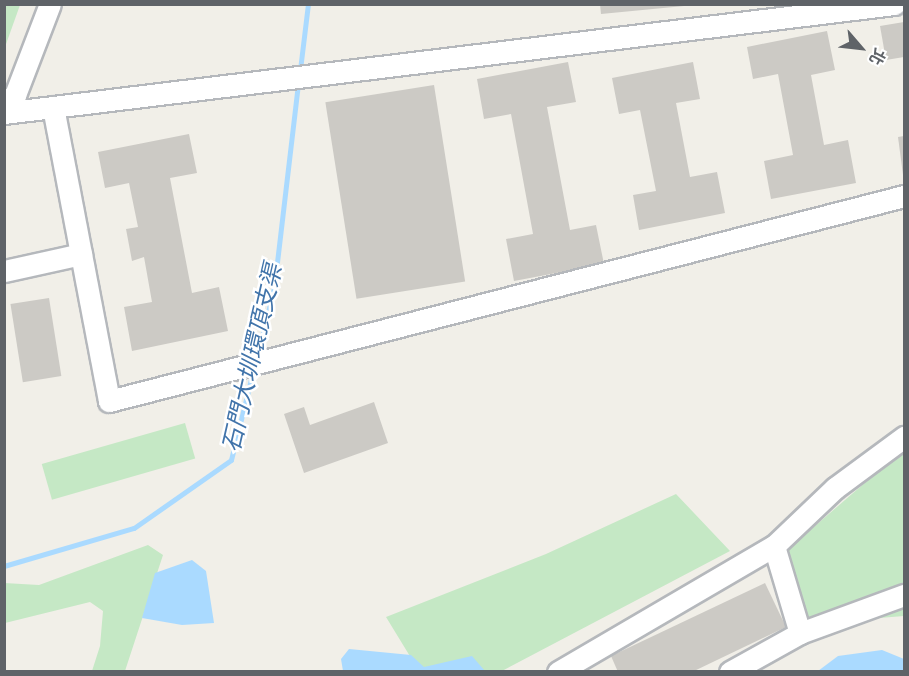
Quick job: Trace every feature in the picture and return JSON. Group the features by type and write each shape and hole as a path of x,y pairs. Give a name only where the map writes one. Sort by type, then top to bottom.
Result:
{"street":[{"path":"4,103 15,95 50,4"},
{"path":"4,113 894,4"},
{"path":"53,107 110,401 904,196"},
{"path":"4,271 81,254"},
{"path":"558,672 774,546 835,488 904,437"},
{"path":"774,546 800,633"},
{"path":"730,672 800,633 904,595"}],"green space":[{"path":"4,5 20,5 5,47"},
{"path":"185,423 195,459 52,500 42,464"},
{"path":"904,449 904,616 805,624 786,551"},
{"path":"676,494 730,551 502,671 419,671 386,617 546,554"},
{"path":"148,545 163,555 125,671 92,671 100,646 103,611 90,602 5,623 4,583 39,585"}],"water":[{"path":"192,560 206,571 214,623 182,625 142,618 155,573"},
{"path":"349,649 411,655 424,667 472,656 485,671 343,671 341,659"},
{"path":"882,650 904,659 904,671 818,671 838,656"}],"building":[{"path":"600,4 684,4 684,6 601,14"},
{"path":"904,22 904,57 886,60 880,26"},
{"path":"827,31 835,70 811,75 824,145 848,140 856,183 771,199 764,161 793,155 778,74 753,79 747,47"},
{"path":"568,62 576,102 547,107 570,230 596,225 604,264 514,281 506,239 533,234 511,114 484,119 477,79"},
{"path":"693,62 700,99 676,103 690,177 717,172 725,213 639,230 633,195 656,191 640,110 619,114 612,78"},
{"path":"434,85 465,282 356,299 325,102"},
{"path":"189,134 197,173 170,178 192,293 219,287 228,331 132,351 124,307 152,302 144,257 132,261 126,229 138,227 129,183 105,188 98,152"},
{"path":"904,136 904,175 903,175 898,137"},
{"path":"49,298 61,376 23,382 10,304"},
{"path":"374,402 388,443 304,473 284,414 304,407 310,425"},
{"path":"765,583 786,627 692,672 618,672 611,656"}],"waterway":[{"name":"石門大圳環頂支渠","path":"300,70 308,4"},
{"name":"石門大圳環頂支渠","path":"257,357 274,288 298,84"},
{"name":"石門大圳環頂支渠","path":"4,566 134,528 231,460 253,371"}]}
